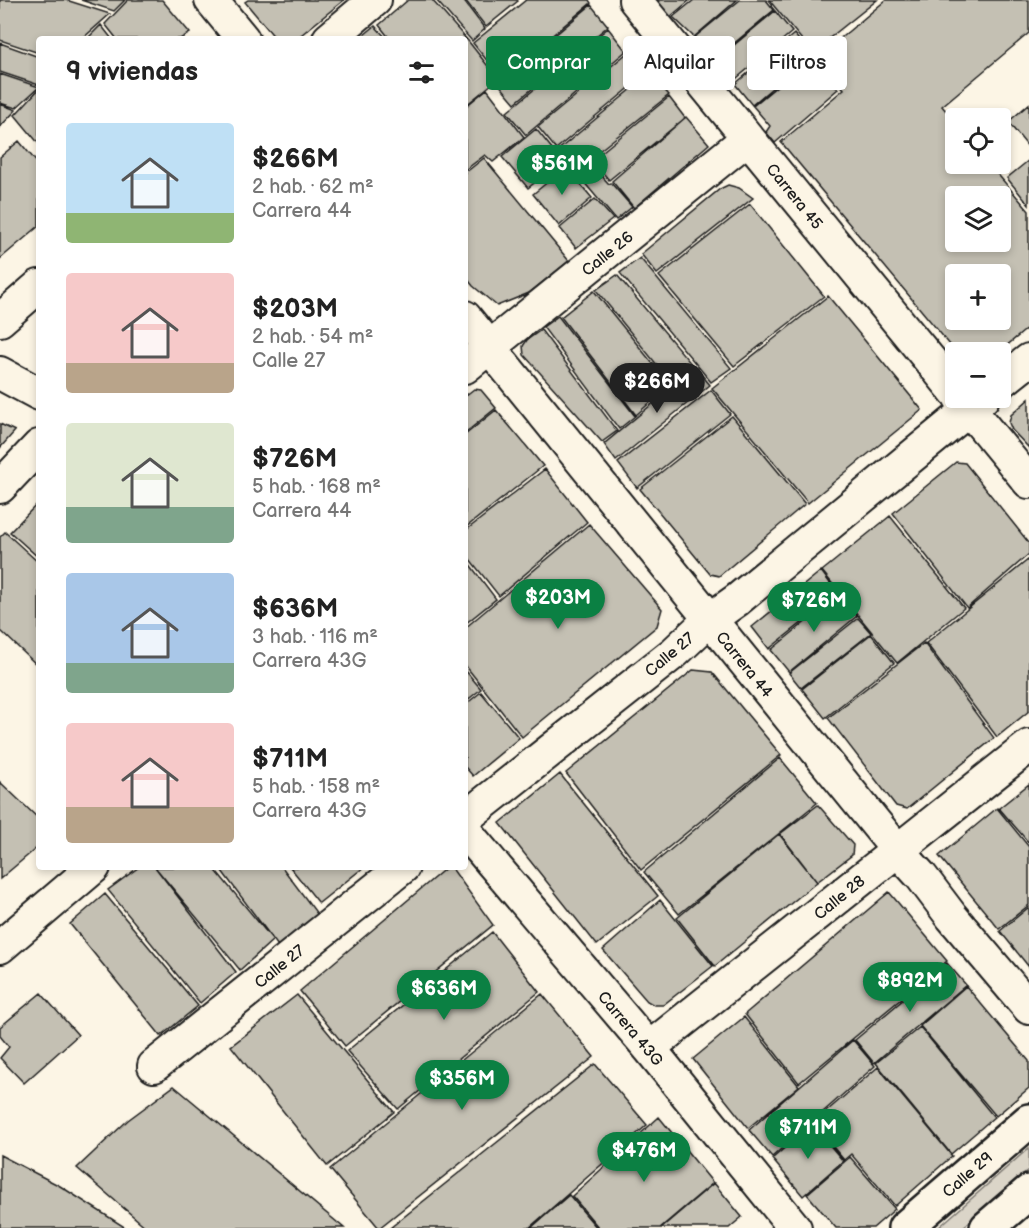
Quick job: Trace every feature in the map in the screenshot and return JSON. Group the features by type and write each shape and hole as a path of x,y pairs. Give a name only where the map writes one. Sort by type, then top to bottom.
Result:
{"main road":[{"name":"Calle 29","path":"905,1228 1029,1121"},
{"path":"987,1228 1029,1192"}],"street":[{"path":"211,0 241,36"},
{"path":"333,36 375,0"},
{"name":"Carrera 45","path":"635,0 945,373"},
{"name":"Calle 26","path":"468,365 748,138"},
{"path":"0,320 36,289"},
{"name":"Carrera 44","path":"468,321 709,620 1029,1008"},
{"path":"1011,374 1029,360"},
{"path":"0,373 36,392"},
{"name":"Calle 27","path":"468,816 666,659 957,408"},
{"name":"Carrera 45","path":"974,408 1029,482"},
{"path":"0,487 36,449"},
{"name":"Calle 28","path":"649,1048 1029,746"},
{"name":"Carrera 43G","path":"468,835 649,1048 795,1228"},
{"path":"0,947 90,870"},
{"name":"Calle 27","path":"154,1066 399,870"}],"shaded area":[{"path":"1029,1148 1029,1170 962,1228 938,1228"}],"building":[{"path":"0,0 66,0 110,14 85,36 36,36 36,52 0,40"},
{"path":"81,0 125,0 114,11"},
{"path":"128,0 162,0 190,33 185,36 115,36 105,24"},
{"path":"248,0 344,0 300,36 273,36 245,2"},
{"path":"408,0 432,0 464,36 388,36 379,25"},
{"path":"436,0 463,0 485,29 472,41"},
{"path":"465,0 517,0 518,1 486,27"},
{"path":"526,0 589,0 591,3 551,36 486,36 486,59 473,43"},
{"path":"656,0 690,0 670,17"},
{"path":"694,0 737,0 695,36 673,17"},
{"path":"740,0 766,0 774,10 735,42 735,36 696,36"},
{"path":"769,0 877,0 832,36 799,36"},
{"path":"886,0 1029,0 1029,33 942,106 945,110 945,174 998,174 1008,186 945,186 945,252 1011,252 1011,190 1029,211 1029,327 1011,342 948,342 781,142 843,90 847,90 847,36 843,36"},
{"path":"591,5 608,26 596,36 554,36"},
{"path":"775,11 792,32 787,36 747,36 747,70 735,80 735,44"},
{"path":"101,25 110,36 90,36"},
{"path":"375,26 384,36 363,36"},
{"path":"608,28 623,47 623,54 611,64 611,36 598,36"},
{"path":"468,41 486,64 486,89 468,104"},
{"path":"0,43 36,56 36,84 0,72"},
{"path":"623,56 623,90 627,90 556,149 538,127 583,90 611,90 611,66"},
{"path":"0,74 36,86 36,90 16,108 0,103"},
{"path":"747,74 747,90 770,90 752,105 735,84"},
{"path":"488,90 524,137 493,162 485,155 468,168 468,105"},
{"path":"504,90 531,90 515,103"},
{"path":"533,90 580,90 526,135 507,112"},
{"path":"631,90 664,90 669,95 574,171 557,151"},
{"path":"772,90 837,90 775,143 766,132 770,126 753,106"},
{"path":"36,92 36,140 15,115"},
{"path":"669,97 685,118 609,180 592,160"},
{"path":"0,104 16,110 0,127"},
{"path":"1029,104 1029,148 1011,126 1011,119"},
{"path":"686,117 709,144 634,208 612,181"},
{"path":"536,129 562,161 528,188 502,157"},
{"path":"19,141 36,161 36,229 0,259 0,157"},
{"path":"484,158 569,261 529,293 497,306 468,280 468,171"},
{"path":"1029,160 1029,205 1007,178"},
{"path":"590,163 632,207 616,220 577,174"},
{"path":"566,167 592,198 559,226 533,194"},
{"path":"728,185 739,188 753,198 657,274 641,254 720,189"},
{"path":"595,199 613,219 576,248 560,228"},
{"path":"750,204 824,296 734,366 659,276"},
{"path":"640,258 731,368 711,382 620,273"},
{"path":"617,275 693,366 671,382 596,290"},
{"path":"594,291 670,385 636,415 561,317"},
{"path":"828,296 922,410 808,503 712,388"},
{"path":"558,316 635,416 619,429 543,327"},
{"path":"541,330 617,431 602,442 524,355 523,346 527,340"},
{"path":"696,368 710,385 616,461 604,444"},
{"path":"474,389 481,390 496,408 468,431 468,394"},
{"path":"711,390 730,414 637,488 618,463"},
{"path":"1029,399 1029,448 1012,430 1009,423 1011,415"},
{"path":"496,410 543,466 468,526 468,433"},
{"path":"732,416 805,504 719,576 710,574 640,489"},
{"path":"0,424 15,431 0,448"},
{"path":"956,462 965,463 1029,543 1029,554 967,608 893,513"},
{"path":"545,469 587,522 499,596 468,557 468,529"},
{"path":"36,505 36,555 10,532"},
{"path":"890,516 964,608 897,663 822,571"},
{"path":"589,524 662,609 657,626 522,737 468,669 468,625"},
{"path":"5,532 36,560 36,664 0,630 0,537"},
{"path":"1029,559 1029,711 997,737 926,643"},
{"path":"468,562 496,599 468,622"},
{"path":"821,571 838,594 769,649 752,627"},
{"path":"840,594 857,616 789,672 771,650"},
{"path":"858,618 871,633 801,688 789,673"},
{"path":"871,634 894,663 825,718 802,689"},
{"path":"924,643 994,738 907,809 896,806 828,718"},
{"path":"693,670 712,672 781,755 641,870 566,773"},
{"path":"468,674 481,689 468,700"},
{"path":"481,692 519,738 473,776 468,770 468,703"},
{"path":"780,758 817,803 679,914 644,872"},
{"path":"560,774 658,896 597,945 500,823"},
{"path":"0,782 36,816 36,849 0,879"},
{"path":"1029,784 1029,843 999,808"},
{"path":"818,805 853,845 852,855 817,882 780,834"},
{"path":"997,808 1029,847 1029,905 999,929 939,856"},
{"path":"779,834 817,882 715,966 677,918"},
{"path":"135,870 157,870 236,972 200,1003 108,890"},
{"path":"157,870 215,870 273,940 240,970"},
{"path":"221,870 284,870 321,919 281,950"},
{"path":"292,870 360,870 319,903"},
{"path":"443,870 453,870 493,925 345,1046 300,991"},
{"path":"889,892 947,961 799,1083 745,1014"},
{"path":"105,894 198,1006 161,1036 70,924"},
{"path":"660,900 713,966 663,1005 654,1005 647,1001 603,950"},
{"path":"1029,907 1029,967 1000,931"},
{"path":"492,932 539,992 398,1109 347,1051"},
{"path":"947,963 966,985 874,1063 855,1040"},
{"path":"966,986 1029,1061 1029,1088 996,1116 920,1026"},
{"path":"41,993 78,1035 24,1083 0,1058 9,1047 0,1036 0,1027"},
{"path":"542,994 594,1057 379,1228 330,1169"},
{"path":"297,995 394,1112 327,1166 231,1046"},
{"path":"744,1017 799,1086 748,1128 693,1059"},
{"path":"920,1027 994,1117 951,1154 876,1063"},
{"path":"853,1040 875,1066 772,1157 749,1130"},
{"path":"595,1064 647,1125 529,1228 390,1228"},
{"path":"878,1067 952,1156 895,1206 851,1154 844,1160 813,1123"},
{"path":"174,1086 344,1228 147,1228 77,1168 128,1120"},
{"path":"659,1117 713,1183 660,1228 599,1228 572,1196"},
{"path":"812,1124 843,1161 803,1196 772,1159"},
{"path":"0,1155 60,1186 126,1228 0,1228"},
{"path":"850,1157 895,1209 873,1228 836,1228 807,1194"},
{"path":"714,1183 742,1217 729,1228 661,1228"},
{"path":"569,1195 597,1228 531,1228"}]}
